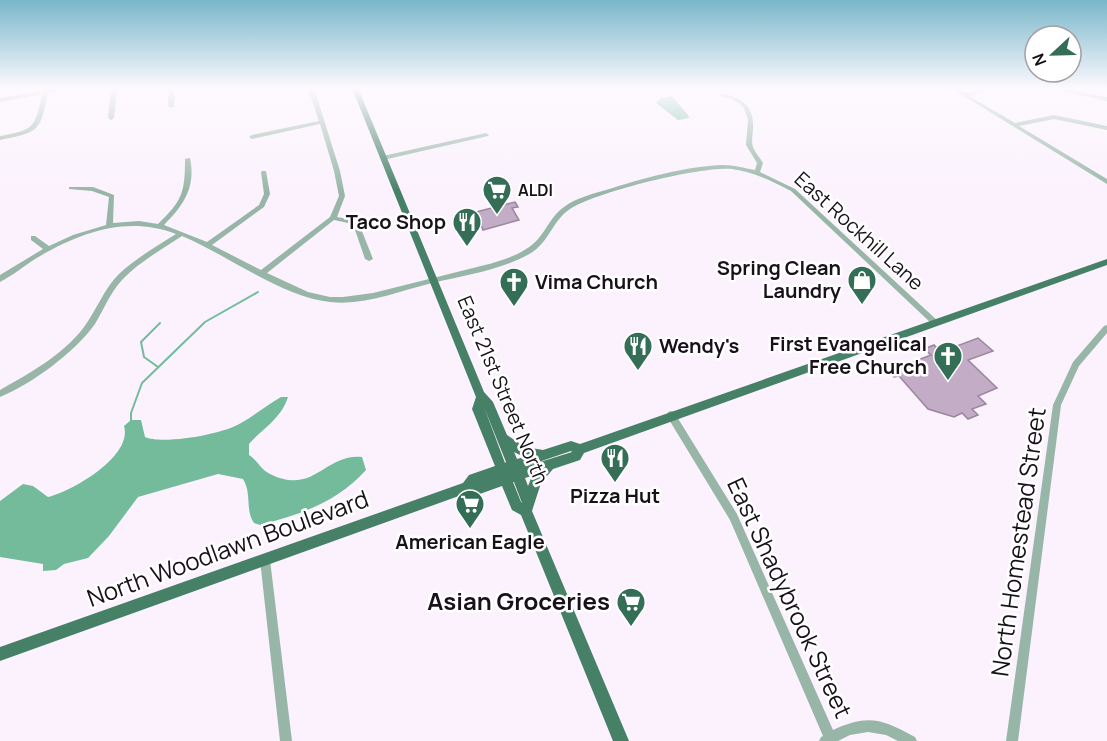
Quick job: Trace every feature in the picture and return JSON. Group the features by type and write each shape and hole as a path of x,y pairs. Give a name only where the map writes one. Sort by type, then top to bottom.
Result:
{"main road":[{"name":"East 21st Street North","path":"369,123 482,397 489,405 503,438 527,506 621,741"},
{"name":"North Woodlawn Boulevard","path":"0,654 470,486 473,479 503,475 545,460 576,456 580,448 671,415 1105,265"},
{"path":"482,397 478,409 503,475 516,506 527,506 545,460 522,451 503,438"}],"street":[{"path":"0,138 34,130 39,123"},
{"path":"252,137 322,123 341,184 342,196 333,218 262,273"},
{"path":"752,123 749,145 760,163 757,173"},
{"path":"1010,123 1107,183"},
{"path":"1014,125 1026,123"},
{"path":"1081,123 1107,128"},
{"path":"383,158 486,135"},
{"path":"0,279 68,239 109,227 159,226 185,199 188,191 188,159"},
{"name":"East Rockhill Lane","path":"159,226 207,246 296,292 319,299 347,301 502,263 532,249 564,210 590,197 696,170 725,167 757,173 793,190 935,322"},
{"path":"207,246 262,206 267,194 264,172"},
{"path":"71,188 93,189 112,196 109,227"},
{"path":"333,218 356,222 369,259"},
{"path":"0,394 57,358 93,320 114,285 133,266 180,234"},
{"path":"33,238 48,249"},
{"name":"North Homestead Street","path":"1012,741 1045,483 1058,405 1076,364 1107,328"},
{"name":"East Shadybrook Street","path":"671,415 734,517 828,740"},
{"path":"265,560 286,741"},
{"path":"828,740 876,724 911,741"}],"shaded area":[{"path":"281,397 288,397 285,405 249,444 249,455 270,474 298,480 349,457 362,457 366,470 343,491 330,499 304,511 260,525 254,523 251,518 246,484 243,479 218,474 138,497 109,536 88,558 64,564 56,570 43,571 43,564 0,557 0,501 23,484 33,486 48,497 72,488 85,480 110,460 119,449 124,437 124,426 131,420 141,420 145,437 165,440 193,437 233,427"}],"building":[{"name":"ALDI","path":"515,202 518,207 512,208 519,220 483,230 476,212"},
{"name":"First Evangelical Free Church","path":"978,338 993,351 968,360 997,388 978,396 986,404 972,409 978,415 968,419 962,413 954,417 928,409 899,376 894,377 889,371 931,355 924,349 934,345 941,352"}],"waterway":[{"path":"131,422 131,413 142,383 205,322 258,292"},
{"path":"158,367 144,357 141,342 160,323"}],"place":[{"name":"ALDI","path":"497,216"},
{"name":"Taco Shop","path":"467,248"},
{"name":"Spring Clean Laundry","path":"862,306"},
{"name":"Vima Church","path":"514,308"},
{"name":"Wendy's","path":"638,372"},
{"name":"First Evangelical Free Church","path":"948,382"},
{"name":"Pizza Hut","path":"615,484"},
{"name":"American Eagle","path":"470,530"},
{"name":"Asian Groceries","path":"631,628"}]}
